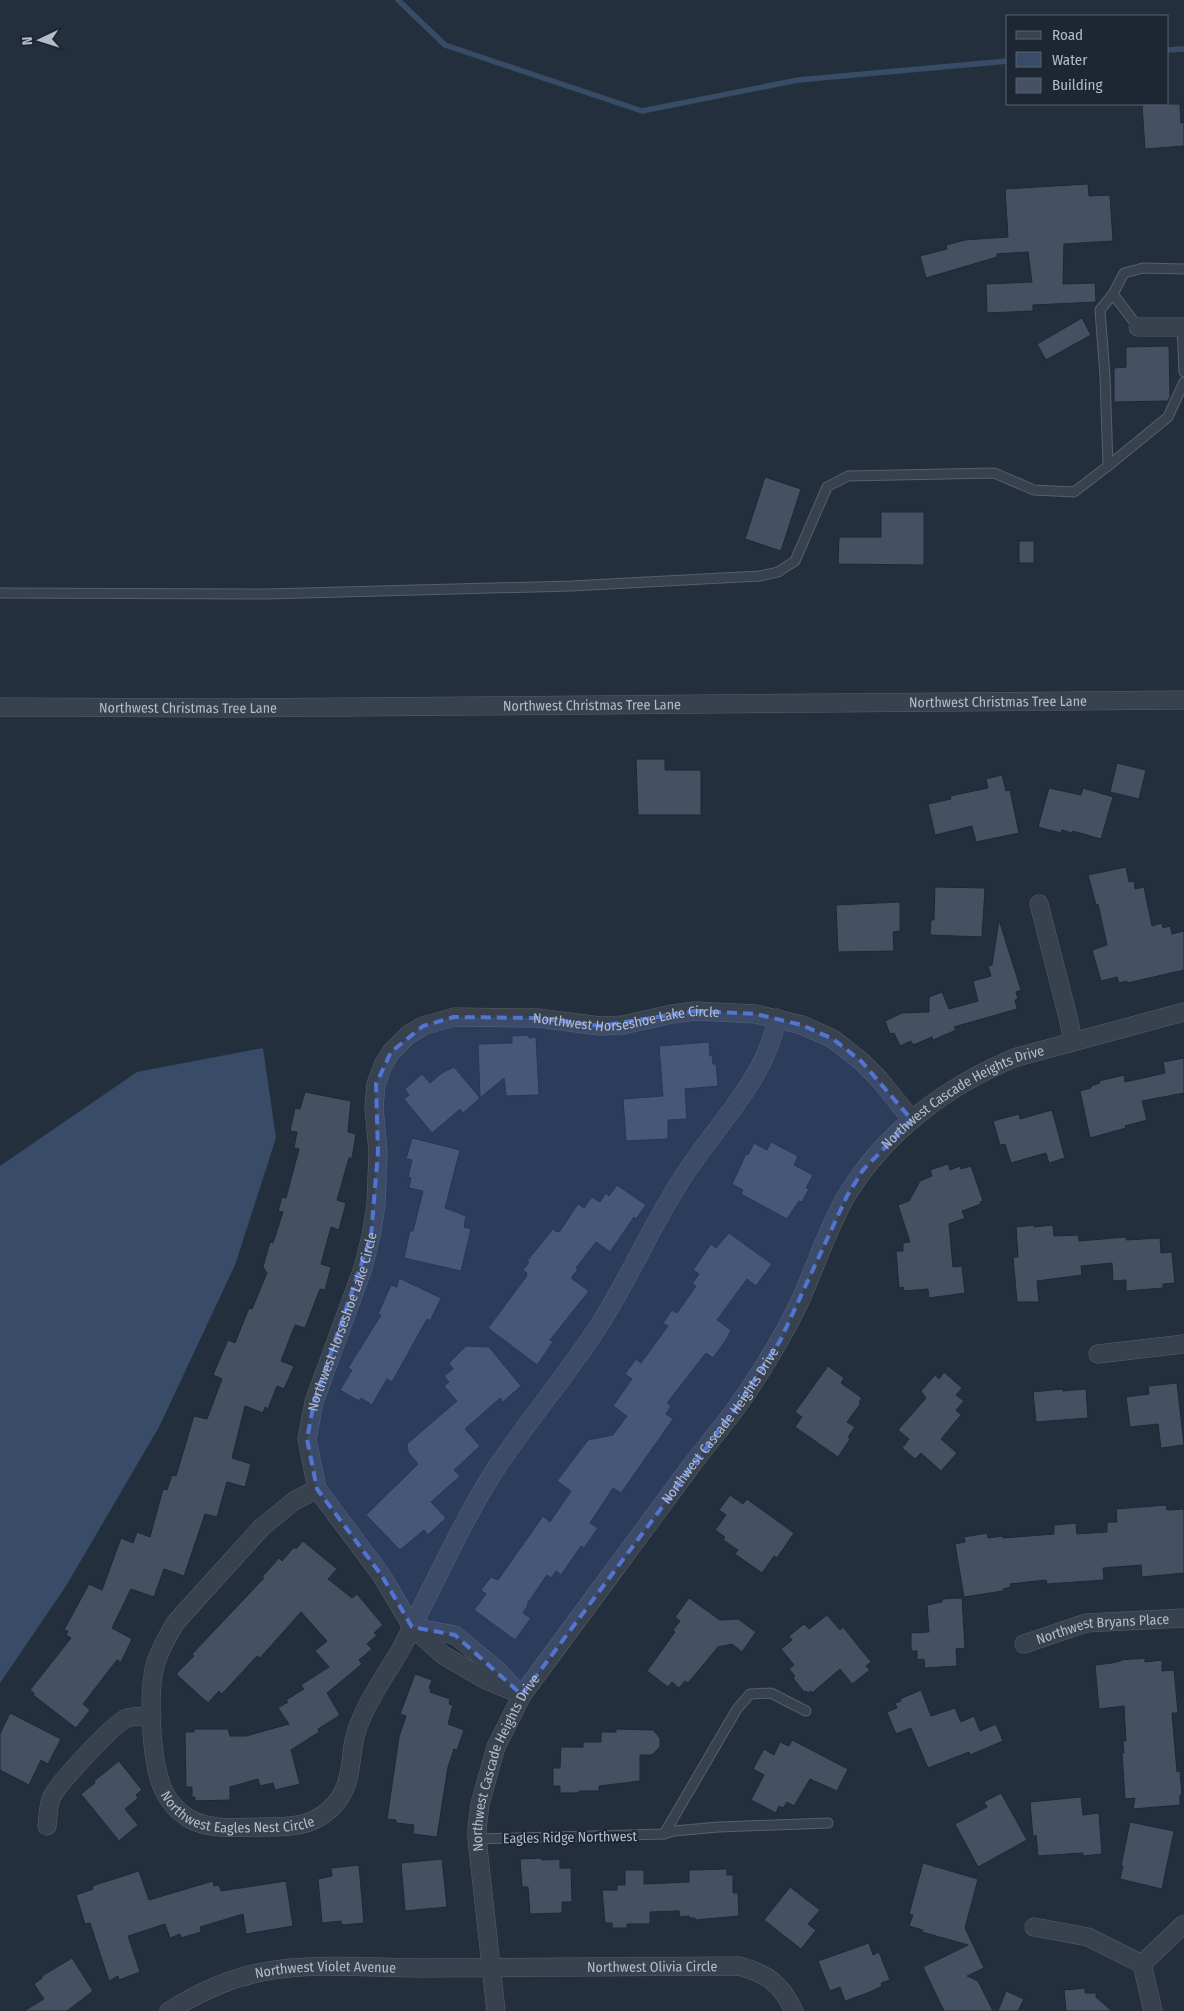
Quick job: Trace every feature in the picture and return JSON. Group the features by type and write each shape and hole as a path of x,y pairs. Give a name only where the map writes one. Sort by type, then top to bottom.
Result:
{"street":[{"path":"1138,327 1183,327"},
{"name":"Northwest Christmas Tree Lane","path":"0,707 237,708 1184,700"},
{"path":"1038,904 1069,1020 1073,1042"},
{"name":"Northwest Horseshoe Lake Circle","path":"522,1695 486,1680 443,1655 412,1627 382,1576 317,1489 308,1438 310,1420 314,1402 358,1284 371,1236 376,1205 377,1161 374,1107 376,1084 383,1065 391,1052 408,1035 424,1026 454,1017 538,1018 600,1026 623,1024 695,1011 756,1014 802,1025 833,1039 861,1061 879,1079 912,1120"},
{"name":"Northwest Cascade Heights Drive","path":"496,2011 477,1839 480,1804 496,1747 522,1695 739,1404 780,1341 801,1300 829,1229 863,1170 892,1138 912,1120 958,1086 993,1066 1017,1057 1184,1012"},
{"path":"412,1627 484,1487 598,1326 659,1216 687,1170 765,1059 774,1038 777,1018"},
{"path":"1098,1354 1184,1344"},
{"name":"Northwest Eagles Nest Circle","path":"317,1489 294,1501 262,1527 176,1622 166,1638 156,1664 152,1685 152,1717 159,1777 170,1803 185,1816 198,1823 218,1828 302,1825 320,1818 331,1810 347,1787 353,1761 353,1746 359,1725 412,1627"},
{"name":"Northwest Bryans Place","path":"1024,1644 1086,1623 1184,1618"},
{"path":"47,1826 51,1799 56,1789 102,1739 124,1720 133,1717 152,1717"},
{"path":"1142,1964 1184,1924"},
{"path":"1034,1927 1088,1938 1142,1964"},
{"path":"1142,1964 1153,2011"},
{"name":"Northwest Olivia Circle","path":"492,1967 739,1966 757,1971 772,1980 786,1995 794,2011"},
{"name":"Northwest Violet Avenue","path":"169,2011 192,1997 226,1982 261,1972 298,1967 492,1967"}],"lane":[{"path":"1108,466 1105,376 1100,310 1113,294 1124,273 1144,268 1184,269"},
{"path":"1113,294 1138,327"},
{"path":"1183,327 1184,372"},
{"path":"0,593 266,594 571,586 760,576 778,572 795,560 827,487 848,476 994,473 1034,490 1074,492 1168,417 1184,382"},
{"path":"664,1834 737,1709 750,1694 771,1693 806,1711"},
{"name":"Eagles Ridge Northwest","path":"477,1839 664,1834 674,1831 719,1827 828,1823"}],"highlighted area":[{"path":"695,1011 756,1014 802,1025 833,1039 861,1061 912,1120 863,1170 847,1196 780,1341 739,1404 522,1695 455,1635 412,1627 382,1576 317,1489 307,1439 314,1402 371,1236 378,1152 376,1084 391,1052 423,1026 454,1017 538,1018 600,1026"}],"water":[{"path":"263,1048 276,1138 235,1265 159,1427 66,1586 0,1683 0,1166 137,1072"}],"building":[{"path":"1180,104 1181,123 1184,122 1184,146 1145,149 1142,105"},
{"path":"1088,184 1089,196 1110,195 1113,241 1064,244 1063,284 1095,283 1096,302 1033,305 1033,311 987,313 986,284 1032,282 1028,252 997,254 997,257 926,278 920,256 947,249 946,245 965,240 1008,237 1005,189"},
{"path":"1082,318 1091,335 1046,360 1037,344"},
{"path":"1169,346 1170,397 1168,401 1114,402 1114,368 1126,367 1126,347"},
{"path":"765,477 801,489 781,551 745,539"},
{"path":"881,512 924,512 924,565 838,564 839,537 881,537"},
{"path":"1019,541 1034,541 1034,563 1019,563"},
{"path":"636,759 665,759 665,770 701,770 701,815 638,815"},
{"path":"1117,763 1146,770 1139,799 1110,792"},
{"path":"1002,775 1006,791 1010,790 1019,833 976,842 972,826 935,835 928,804 951,799 950,796 988,788 986,779"},
{"path":"1049,788 1081,795 1083,788 1113,797 1101,839 1073,831 1072,833 1062,830 1061,833 1038,827"},
{"path":"1126,867 1129,882 1134,881 1135,889 1144,887 1152,926 1162,923 1163,928 1170,926 1172,934 1184,931 1184,970 1127,983 1127,981 1119,983 1117,977 1101,981 1092,950 1107,945 1098,904 1096,905 1088,875"},
{"path":"935,887 985,888 982,937 930,935 931,920 934,920"},
{"path":"900,902 900,931 893,932 894,951 838,952 836,905"},
{"path":"999,920 1021,990 1016,992 1018,999 1015,1000 1017,1009 954,1027 956,1030 933,1040 932,1037 913,1045 911,1041 900,1046 894,1033 890,1034 885,1021 902,1013 929,1012 929,997 942,992 949,1009 978,1001 973,981 991,976 988,966 992,965"},
{"path":"529,1035 529,1038 536,1037 539,1095 506,1096 504,1078 480,1098 478,1044 512,1043 512,1036"},
{"path":"709,1042 710,1056 712,1055 713,1064 716,1064 718,1086 685,1089 687,1119 668,1120 668,1139 626,1141 623,1099 663,1096 659,1046"},
{"path":"1184,1058 1184,1093 1142,1101 1147,1120 1090,1138 1080,1091 1091,1088 1091,1086 1100,1083 1099,1081 1124,1075 1125,1082 1165,1073 1163,1062"},
{"path":"454,1067 480,1098 463,1113 460,1109 432,1133 404,1099 409,1095 405,1089 422,1074 430,1083 442,1073"},
{"path":"305,1092 351,1101 348,1132 356,1134 352,1158 349,1158 337,1200 346,1203 339,1230 331,1227 321,1264 331,1267 325,1290 320,1289 305,1328 295,1325 281,1361 294,1366 284,1389 277,1386 268,1409 265,1407 263,1413 245,1406 232,1458 251,1464 245,1487 227,1482 217,1517 205,1514 184,1576 164,1569 154,1597 131,1589 112,1628 132,1639 121,1662 117,1660 83,1704 90,1710 76,1728 33,1695 34,1693 30,1690 71,1638 66,1635 68,1631 64,1630 89,1584 102,1590 121,1538 133,1543 137,1532 150,1537 163,1489 167,1490 172,1475 176,1476 194,1416 207,1419 222,1379 213,1375 228,1340 235,1343 249,1308 252,1309 267,1273 263,1267 270,1242 273,1243 283,1212 278,1211 282,1197 286,1198 299,1149 294,1148 297,1132 290,1131 295,1108 300,1109"},
{"path":"1052,1110 1065,1158 1049,1163 1046,1153 1011,1163 1005,1144 1000,1145 993,1121 1019,1114 1020,1119"},
{"path":"412,1138 460,1150 445,1208 466,1216 464,1227 471,1229 461,1271 404,1258 410,1231 413,1231 423,1191 409,1188 411,1178 408,1177 412,1160 406,1159"},
{"path":"771,1142 798,1156 794,1165 813,1175 806,1188 809,1189 802,1202 799,1201 787,1219 741,1194 743,1190 732,1184 746,1154 748,1155 754,1143 767,1150"},
{"path":"948,1164 950,1170 960,1166 961,1169 971,1166 983,1201 980,1202 981,1204 962,1211 965,1218 949,1224 953,1267 962,1266 965,1293 929,1298 928,1289 904,1291 903,1287 899,1288 896,1251 903,1251 903,1243 910,1242 898,1205 909,1201 920,1181 932,1176 930,1170"},
{"path":"617,1185 646,1205 636,1219 634,1217 610,1252 596,1242 576,1268 578,1269 571,1278 589,1291 550,1340 553,1342 537,1365 488,1328 526,1277 527,1273 523,1270 529,1262 527,1261 553,1229 557,1232 560,1231 578,1204 584,1208 592,1197 600,1202 606,1193 609,1196"},
{"path":"1034,1225 1034,1227 1053,1225 1054,1236 1078,1235 1079,1241 1126,1237 1126,1240 1160,1238 1161,1253 1172,1252 1175,1283 1163,1284 1163,1288 1126,1291 1126,1280 1113,1281 1112,1263 1081,1266 1082,1275 1037,1281 1039,1302 1017,1302 1013,1257 1018,1257 1016,1227"},
{"path":"729,1233 772,1264 756,1286 747,1279 717,1320 731,1330 726,1340 713,1358 706,1353 667,1403 671,1406 666,1414 673,1419 621,1493 613,1488 590,1523 598,1528 584,1548 581,1546 561,1575 556,1571 551,1578 547,1575 527,1604 523,1613 531,1618 515,1640 474,1610 486,1594 481,1590 491,1577 498,1580 543,1516 550,1522 571,1491 557,1481 588,1440 613,1435 627,1416 613,1406 632,1379 625,1374 636,1359 641,1363 668,1326 663,1323 672,1310 677,1313 696,1286 692,1284 699,1274 693,1270 711,1244 716,1248"},
{"path":"399,1278 441,1298 430,1321 427,1319 392,1382 387,1379 372,1405 361,1398 359,1401 340,1390 352,1370 348,1368 381,1315 378,1314 391,1285 397,1287"},
{"path":"466,1346 489,1347 521,1386 503,1402 500,1398 465,1429 480,1446 454,1470 460,1476 431,1502 446,1518 428,1535 424,1530 400,1550 366,1515 418,1464 408,1452 407,1444 457,1401 444,1386 449,1382 444,1376 453,1369 449,1363"},
{"path":"828,1366 844,1378 841,1383 862,1398 859,1402 861,1403 847,1422 855,1427 848,1437 850,1439 838,1457 795,1427 802,1417 795,1412"},
{"path":"944,1372 962,1388 956,1395 964,1401 956,1410 961,1415 941,1439 957,1453 941,1471 921,1453 915,1459 902,1448 909,1439 898,1430 926,1398 921,1391 935,1375 939,1379"},
{"path":"1177,1383 1184,1445 1161,1448 1158,1424 1130,1427 1126,1397 1149,1394 1148,1386"},
{"path":"1062,1389 1063,1391 1086,1389 1088,1418 1036,1422 1033,1392"},
{"path":"730,1495 743,1504 747,1499 794,1533 777,1558 774,1556 762,1573 735,1554 738,1550 723,1540 725,1537 715,1530 726,1515 719,1510"},
{"path":"1166,1505 1167,1510 1184,1509 1184,1573 1142,1577 1141,1565 1103,1568 1104,1580 1047,1584 1046,1580 1010,1584 1011,1587 1003,1589 1003,1591 964,1597 955,1544 965,1542 964,1537 987,1533 988,1538 1054,1534 1054,1525 1076,1523 1077,1534 1107,1532 1107,1522 1117,1522 1116,1509"},
{"path":"303,1541 337,1569 328,1579 352,1598 357,1594 383,1625 374,1633 377,1635 367,1644 372,1649 359,1660 362,1664 327,1693 340,1715 318,1729 319,1732 291,1750 300,1784 275,1790 273,1783 260,1786 258,1779 230,1787 230,1800 195,1801 195,1797 192,1797 192,1787 186,1787 185,1732 194,1732 194,1729 228,1729 230,1736 246,1736 289,1724 278,1708 288,1702 286,1700 304,1689 301,1685 329,1667 315,1651 327,1641 301,1612 260,1658 257,1656 222,1694 219,1691 208,1703 176,1674 194,1656 192,1654 264,1578 262,1577 279,1558 282,1561 294,1547 296,1549"},
{"path":"689,1598 720,1620 738,1619 756,1632 742,1652 732,1644 718,1647 688,1683 685,1681 679,1688 672,1682 668,1687 647,1671 675,1632 673,1630 680,1621 675,1617"},
{"path":"962,1598 965,1648 956,1649 957,1666 925,1668 924,1659 917,1660 917,1651 911,1651 911,1633 929,1632 927,1605 942,1602 942,1599"},
{"path":"827,1615 840,1630 843,1627 871,1662 866,1666 870,1670 852,1684 840,1669 812,1693 811,1691 808,1693 804,1692 793,1678 795,1676 789,1669 794,1665 781,1649 792,1640 789,1636 804,1624 809,1629"},
{"path":"1145,1658 1145,1662 1162,1660 1162,1671 1174,1670 1178,1713 1172,1713 1177,1772 1180,1771 1182,1795 1180,1795 1180,1805 1133,1809 1135,1798 1125,1799 1122,1753 1124,1753 1123,1741 1126,1741 1124,1706 1099,1709 1095,1665"},
{"path":"415,1674 432,1680 429,1688 431,1689 430,1692 450,1699 449,1704 453,1705 448,1724 464,1730 457,1750 454,1749 448,1767 437,1837 413,1834 414,1825 396,1823 396,1820 387,1819 399,1737 406,1716 400,1714"},
{"path":"921,1690 931,1716 955,1708 961,1722 974,1716 980,1731 996,1724 1003,1741 970,1755 969,1752 928,1768 911,1728 896,1734 887,1712 897,1708 895,1703 901,1701 900,1699"},
{"path":"10,1713 61,1739 48,1764 41,1760 29,1785 0,1770 0,1734"},
{"path":"616,1729 653,1730 660,1738 660,1747 652,1755 640,1755 640,1781 599,1786 599,1791 560,1793 560,1786 553,1786 553,1768 560,1768 561,1747 583,1747 583,1742 601,1742 601,1732 616,1732"},
{"path":"792,1740 848,1769 837,1791 810,1779 794,1806 787,1802 783,1808 779,1806 776,1813 751,1800 764,1775 753,1769 764,1749 774,1755 780,1742 789,1746"},
{"path":"119,1761 142,1790 136,1795 138,1798 125,1809 138,1825 119,1841 81,1794"},
{"path":"1001,1793 1027,1840 978,1867 955,1824 987,1807 984,1802"},
{"path":"1081,1797 1083,1815 1099,1813 1102,1854 1083,1856 1083,1853 1038,1856 1036,1835 1033,1837 1030,1802"},
{"path":"1130,1822 1174,1831 1162,1889 1120,1879"},
{"path":"541,1858 542,1860 560,1859 560,1868 571,1868 572,1902 562,1902 562,1913 530,1914 528,1887 522,1887 520,1859"},
{"path":"442,1859 447,1907 405,1911 401,1863"},
{"path":"923,1863 978,1879 965,1928 984,1968 967,1976 978,1981 993,2011 944,2011 923,1967 968,1945 922,1932 923,1930 909,1926 913,1915 909,1914"},
{"path":"359,1865 364,1923 342,1925 341,1921 322,1923 318,1879 332,1876 331,1868"},
{"path":"727,1869 727,1875 733,1875 733,1893 738,1893 739,1916 695,1920 695,1918 689,1918 689,1916 680,1917 679,1911 650,1912 650,1924 627,1924 627,1928 612,1928 612,1923 605,1923 602,1890 617,1890 617,1885 625,1885 625,1870 644,1870 644,1884 689,1882 689,1870"},
{"path":"139,1871 149,1900 213,1881 214,1886 219,1885 221,1891 286,1881 293,1926 246,1934 243,1914 200,1927 201,1932 181,1938 180,1934 170,1938 165,1924 128,1936 140,1972 119,1980 118,1976 109,1981 90,1923 85,1924 76,1895 93,1889 92,1886"},
{"path":"790,1887 820,1910 808,1924 816,1930 801,1949 764,1920"},
{"path":"869,1943 873,1955 879,1952 890,1980 881,1983 882,1986 870,1992 845,2001 840,1987 830,1991 818,1961"},
{"path":"72,1958 93,1991 67,2011 24,2011 44,1999 34,1984 42,1976"},
{"path":"1085,1988 1085,1993 1096,1993 1096,1997 1112,2011 1066,2011 1064,1990"},
{"path":"1006,1991 1024,1999 1018,2011 998,2011"}],"waterway":[{"path":"398,0 445,45 642,111 798,80 1006,61"},
{"path":"1169,50 1184,49"}]}
